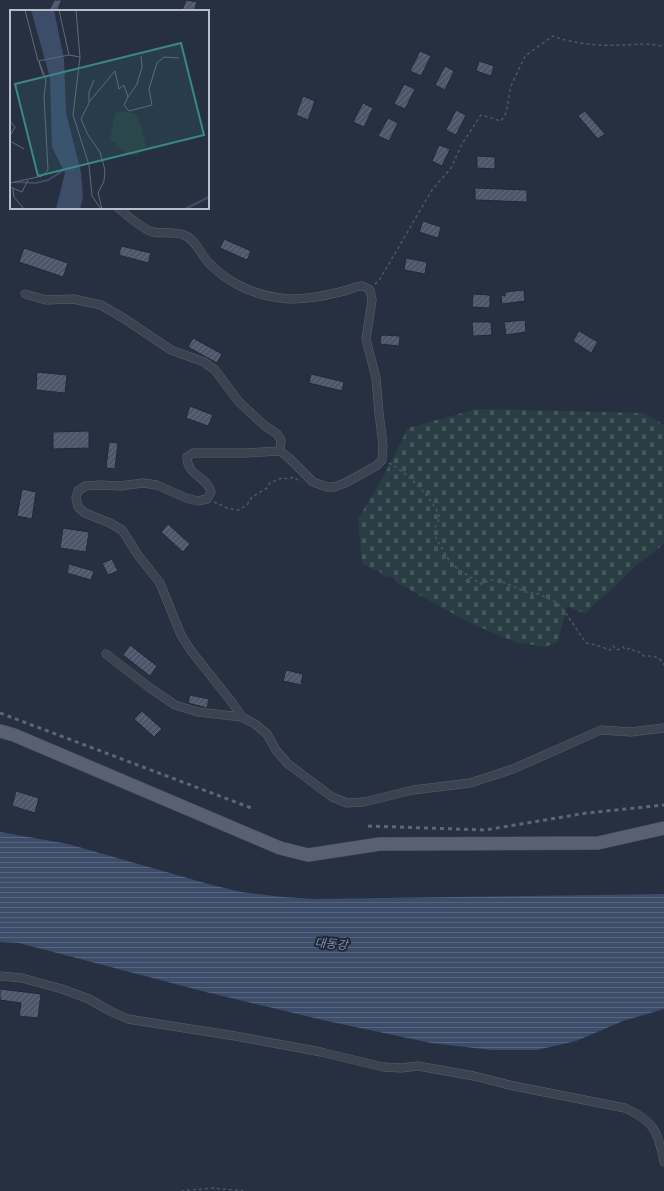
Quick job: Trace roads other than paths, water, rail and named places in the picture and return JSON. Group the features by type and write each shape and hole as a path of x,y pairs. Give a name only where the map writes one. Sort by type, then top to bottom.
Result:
{"main road":[{"path":"0,731 14,735 280,848 308,855 380,844 598,843 664,828"}],"street":[{"path":"119,209 151,231 164,234 174,232 184,235 193,241 207,261 215,268 244,288 261,295 282,299 300,299 362,286 370,290 372,300 366,339 376,378 383,445 382,460 376,466 345,483 334,487 327,487 313,482 280,451 193,453 187,457 187,464 192,471 210,485 211,492 207,499 198,501 186,498 157,485 143,483 120,486 85,486 78,491 76,498 78,507 85,513 110,523 122,530 138,555 160,583 181,635 192,652 242,717"},
{"path":"24,294 46,300 73,299 101,305 125,319 171,350 204,362 215,370 239,402 264,425 277,434 281,440 280,451"},
{"path":"106,654 175,706 198,712 242,717 255,724 267,734 276,750 288,764 332,797 347,803 364,802 413,790 470,782 513,769 602,730 631,732 664,728"},
{"path":"0,976 22,978 62,989 89,999 128,1019 322,1052 383,1067 401,1068 418,1066 474,1076 509,1085 625,1108 639,1114 649,1122 657,1134 664,1162"}],"water":[{"name":"대동강","path":"0,832 68,844 241,892 283,897 314,899 664,894 664,1009 623,1021 576,1041 537,1050 492,1050 431,1043 327,1021 206,992 19,943 0,942"}],"railway":[{"path":"0,713 254,809"},
{"path":"368,826 485,830 587,813 664,805"}]}
